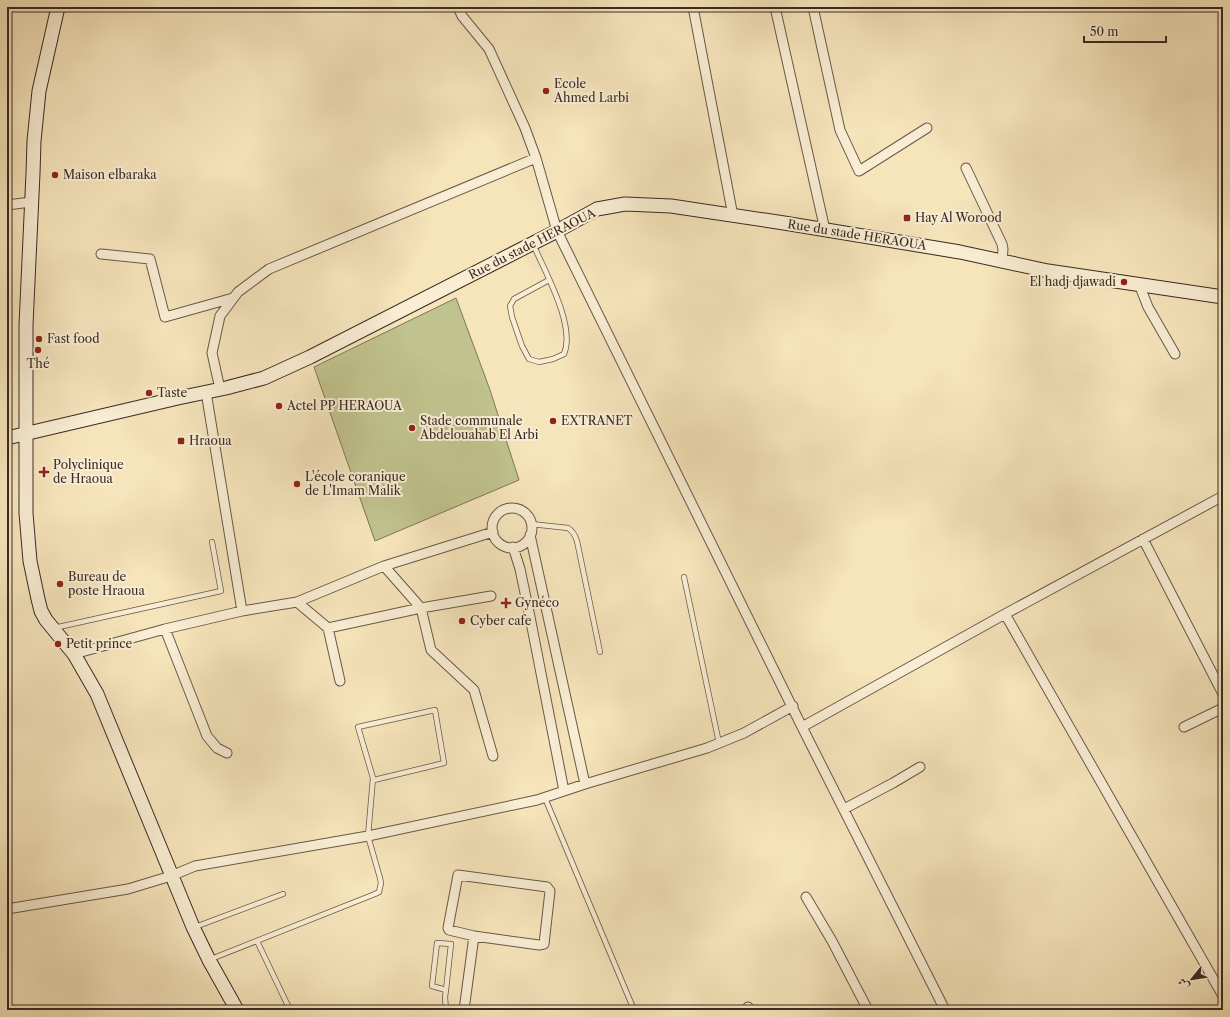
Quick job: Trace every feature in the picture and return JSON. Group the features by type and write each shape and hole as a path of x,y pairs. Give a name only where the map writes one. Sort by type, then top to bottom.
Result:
{"street":[{"path":"58,7 39,91 34,140 26,325 26,513 30,561 41,611 52,628 74,654 97,694 193,927 209,960 237,1010"},
{"path":"458,7 462,16 490,49 536,158 557,231 793,706 802,727 945,1010"},
{"path":"693,7 733,216"},
{"path":"775,7 825,230"},
{"path":"813,7 840,130 859,171 927,128"},
{"path":"220,389 212,353 220,316 238,292 269,269 536,158"},
{"path":"966,168 1002,244 1002,260"},
{"path":"7,205 31,202"},
{"name":"Rue du stade HERAOUA","path":"7,438 27,432 264,378 310,357 533,244 597,209 625,204 671,206 960,252 1048,271 1223,297"},
{"path":"101,254 150,259 165,317 233,298"},
{"path":"1139,284 1148,306 1175,354"},
{"path":"206,392 242,611"},
{"path":"802,727 1005,614 1223,496"},
{"path":"530,535 524,544 513,547 502,545 498,542 493,532 494,520 500,512 505,509 516,508 522,510 526,514 531,524 530,535 585,784"},
{"path":"74,654 165,629 242,611 297,602 384,566 493,532"},
{"path":"1143,539 1223,694"},
{"path":"513,547 520,569 564,791"},
{"path":"384,566 421,608 430,650 474,690 493,756"},
{"path":"328,628 421,608 491,596"},
{"path":"297,602 328,628 340,681"},
{"path":"1005,614 1223,996"},
{"path":"165,629 207,736 216,748 227,753"},
{"path":"7,909 128,889 172,876 195,866 368,836 530,802 707,748 744,733 793,706"},
{"path":"1184,728 1223,708"},
{"path":"844,809 920,767"},
{"path":"458,875 547,887 550,889 544,944 542,945 474,936 450,931 448,928 458,875"},
{"path":"806,897 832,941 868,1010"},
{"path":"464,1010 474,936"}],"lane":[{"path":"533,244 562,308 568,337 567,348 564,354 553,359 539,362 530,359 522,346 512,317 510,306 514,299 549,280"},
{"path":"531,524 568,528 575,535 600,652"},
{"path":"52,628 221,591 212,542"},
{"path":"684,577 719,743"},
{"path":"209,960 379,892 381,883 368,836 373,778 358,727 435,710 444,763 374,780"},
{"path":"545,798 634,1010"},
{"path":"193,927 283,894"},
{"path":"257,941 290,1010"},
{"path":"446,990 432,986 437,943 451,944 446,990 445,997 446,1010"}],"green space":[{"name":"Stade communale Abdelouahab El Arbi","path":"456,298 490,390 519,480 375,541 314,367"}],"place":[{"name":"Ecole Ahmed Larbi","path":"546,91"},
{"name":"Maison elbaraka","path":"55,175"},
{"name":"Hay Al Worood","path":"907,218"},
{"name":"El hadj djawadi","path":"1124,282"},
{"name":"Fast food","path":"39,339"},
{"name":"Thé","path":"38,350"},
{"name":"Taste","path":"149,393"},
{"name":"Actel PP HERAOUA","path":"279,406"},
{"name":"EXTRANET","path":"553,421"},
{"name":"Stade communale Abdelouahab El Arbi","path":"412,428"},
{"name":"Hraoua","path":"181,441"},
{"name":"Polyclinique de Hraoua","path":"44,472"},
{"name":"L'école coranique de L'Imam Malik","path":"297,484"},
{"name":"Bureau de poste Hraoua","path":"60,584"},
{"name":"Gynéco","path":"506,603"},
{"name":"Cyber cafe","path":"462,621"},
{"name":"Petit prince","path":"58,644"}]}
